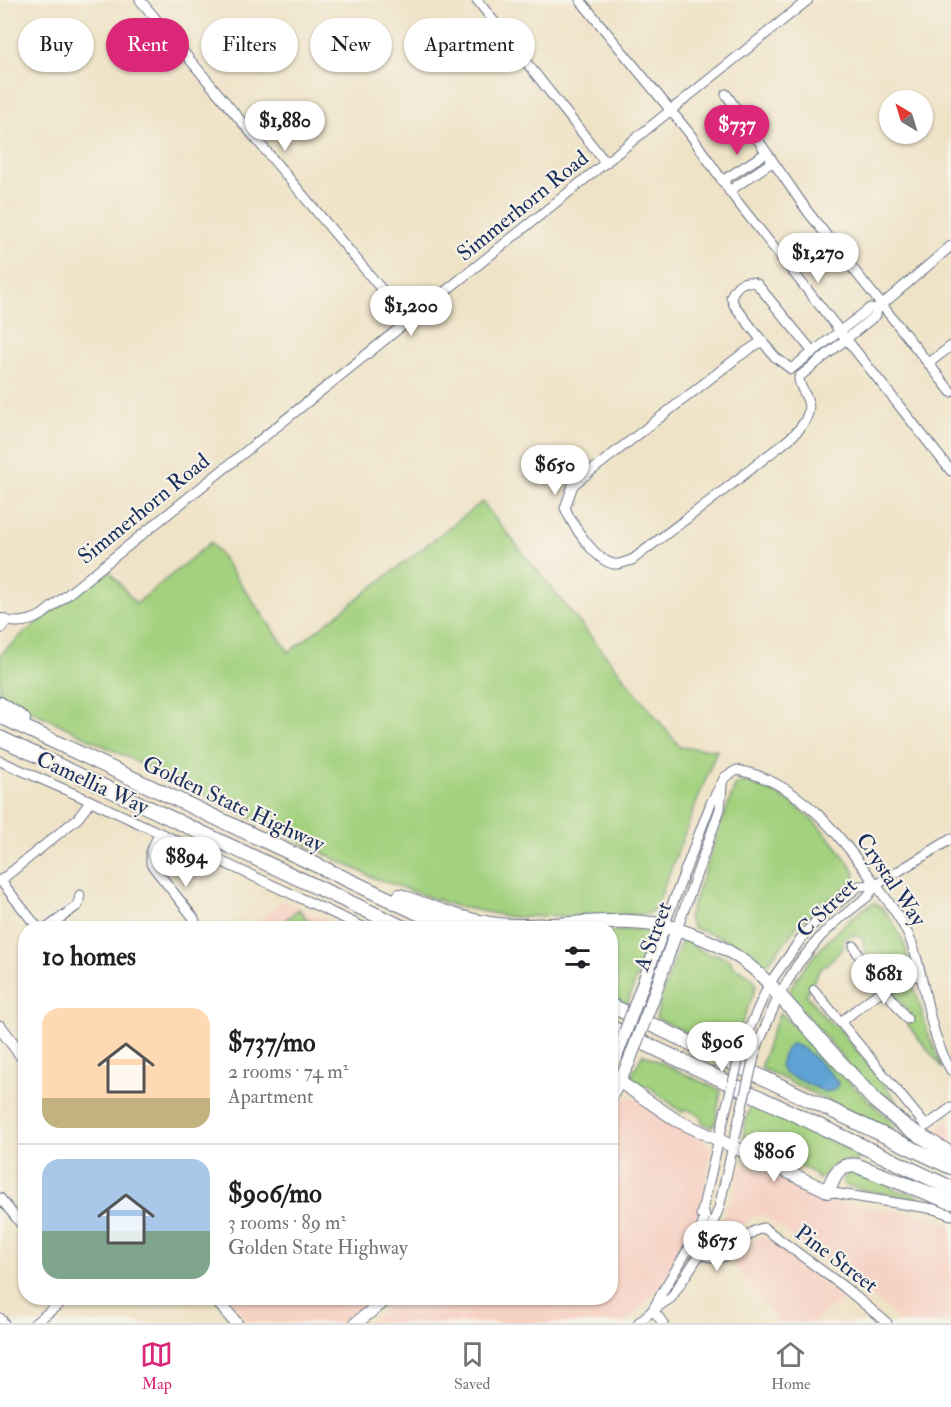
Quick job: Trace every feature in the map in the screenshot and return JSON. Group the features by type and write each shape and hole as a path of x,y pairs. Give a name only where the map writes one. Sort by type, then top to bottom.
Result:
{"highway":[{"path":"0,704 87,757"},
{"name":"Golden State Highway","path":"0,716 435,921"},
{"name":"Golden State Highway","path":"0,738 389,921"},
{"path":"0,743 47,761"},
{"path":"297,856 423,905 482,921"},
{"path":"306,882 370,921"},
{"path":"618,924 639,923 671,928"},
{"path":"769,984 875,1101 906,1127 951,1154"},
{"path":"618,1009 951,1167"},
{"path":"618,1031 951,1188"},
{"path":"828,1191 838,1170 851,1165 951,1202"}],"main road":[{"path":"671,928 719,945 735,954 769,984"},
{"name":"A Street","path":"618,1053 639,995 671,928"},
{"name":"A Street","path":"618,1075 628,1064 651,1000 671,928"},
{"path":"0,1027 18,1050"},
{"path":"618,1080 676,1120 828,1191"},
{"path":"221,1305 236,1323"},
{"path":"356,1323 379,1305"}],"street":[{"path":"140,0 408,321"},
{"path":"477,0 606,163"},
{"path":"580,0 690,134 729,191 951,471"},
{"name":"Simmerhorn Road","path":"1,622 26,622 42,615 808,0"},
{"path":"726,94 807,212 951,392"},
{"path":"722,181 766,153"},
{"path":"729,191 772,162"},
{"path":"762,341 738,357 573,485 565,508 572,524 600,557 614,564 632,560 796,431 808,415 808,399 799,382 800,376 870,308 880,306 951,246"},
{"path":"813,352 756,284 745,281 737,285 731,297 734,305 775,357 791,369 813,352 842,336"},
{"path":"929,363 951,345"},
{"name":"Camellia Way","path":"0,761 350,921"},
{"name":"Crystal Way","path":"730,772 737,770 755,775 781,786 805,802 836,832 876,885 907,933 915,952 936,1039 951,1070"},
{"name":"A Street","path":"671,928 720,809 722,784 730,772"},
{"path":"32,921 0,880 78,818 91,801"},
{"path":"159,834 151,851 151,864 195,921"},
{"path":"876,885 951,839"},
{"name":"C Street","path":"653,1310 662,1290 695,1237 743,1043 769,984 796,945 818,919 859,886 876,885"},
{"name":"C Street","path":"639,1323 671,1298 701,1252 719,1208 756,1049 778,995 810,948 838,920 867,897 876,885"},
{"path":"56,921 78,904 80,895"},
{"path":"854,946 908,1019"},
{"path":"841,1022 884,988 898,981 920,975"},
{"path":"814,990 926,1126 951,1108"},
{"path":"828,1191 934,1209 951,1215"},
{"path":"0,1198 18,1220"},
{"path":"701,1252 696,1246 705,1216 703,1209"},
{"name":"Pine Street","path":"701,1252 714,1258 726,1257 755,1230 764,1228 844,1287 887,1323"},
{"path":"35,1323 58,1305"},
{"path":"653,1310 663,1323"},
{"path":"0,1318 4,1323"}],"shaded area":[{"path":"284,901 327,921 259,921"},
{"path":"629,1097 633,1098 708,1143 712,1149 700,1208 692,1233 662,1285 640,1309 624,1323 368,1323 392,1305 618,1305 619,1103"},
{"path":"951,1117 951,1148 928,1135"},
{"path":"746,1165 810,1194 837,1203 921,1215 951,1226 951,1315 941,1323 900,1323 889,1310 764,1215 749,1219 725,1244 714,1247 711,1243 729,1204 741,1168"},
{"path":"763,1236 844,1298 812,1323 780,1323 732,1263 758,1237"},
{"path":"235,1305 364,1305 342,1323 248,1323"}],"green space":[{"path":"482,502 680,747 717,750 656,907 648,914 512,917 455,906 372,877 0,695 0,655 24,633 107,568 136,604 211,542 289,652"},
{"path":"745,782 794,805 834,843 855,873 854,880 798,925 769,962 764,965 744,950 718,936 693,928 688,918 735,786"},
{"path":"875,903 894,923 907,954 907,970 884,977 866,955 863,939 851,935 844,939 843,949 819,971 806,994 827,1020 840,1030 921,1131 894,1112 878,1096 790,994 802,970 827,942 855,916"},
{"path":"299,909 308,921 284,921"},
{"path":"643,929 648,930 651,936 627,1005 618,1000 618,931"},
{"path":"684,941 710,955 716,954 730,960 732,966 748,974 755,983 756,987 730,1053 656,1018 680,944"},
{"path":"911,985 916,992 929,1036 943,1069 907,1024 914,1018 892,991"},
{"path":"780,1012 823,1058 895,1125 892,1131 761,1068"},
{"path":"643,1054 721,1091 715,1123 711,1127 703,1123 699,1115 687,1109 682,1112 648,1086 640,1088 634,1084 632,1074"},
{"path":"751,1104 861,1156 858,1161 836,1164 818,1179 808,1169 794,1167 749,1146 744,1137 744,1131"},
{"path":"849,1172 885,1183 895,1190 908,1192 951,1210 917,1200 846,1186 843,1179"}],"water":[{"path":"791,1044 809,1053 829,1072 838,1083 835,1089 825,1092 784,1073 780,1066 785,1051"}]}
